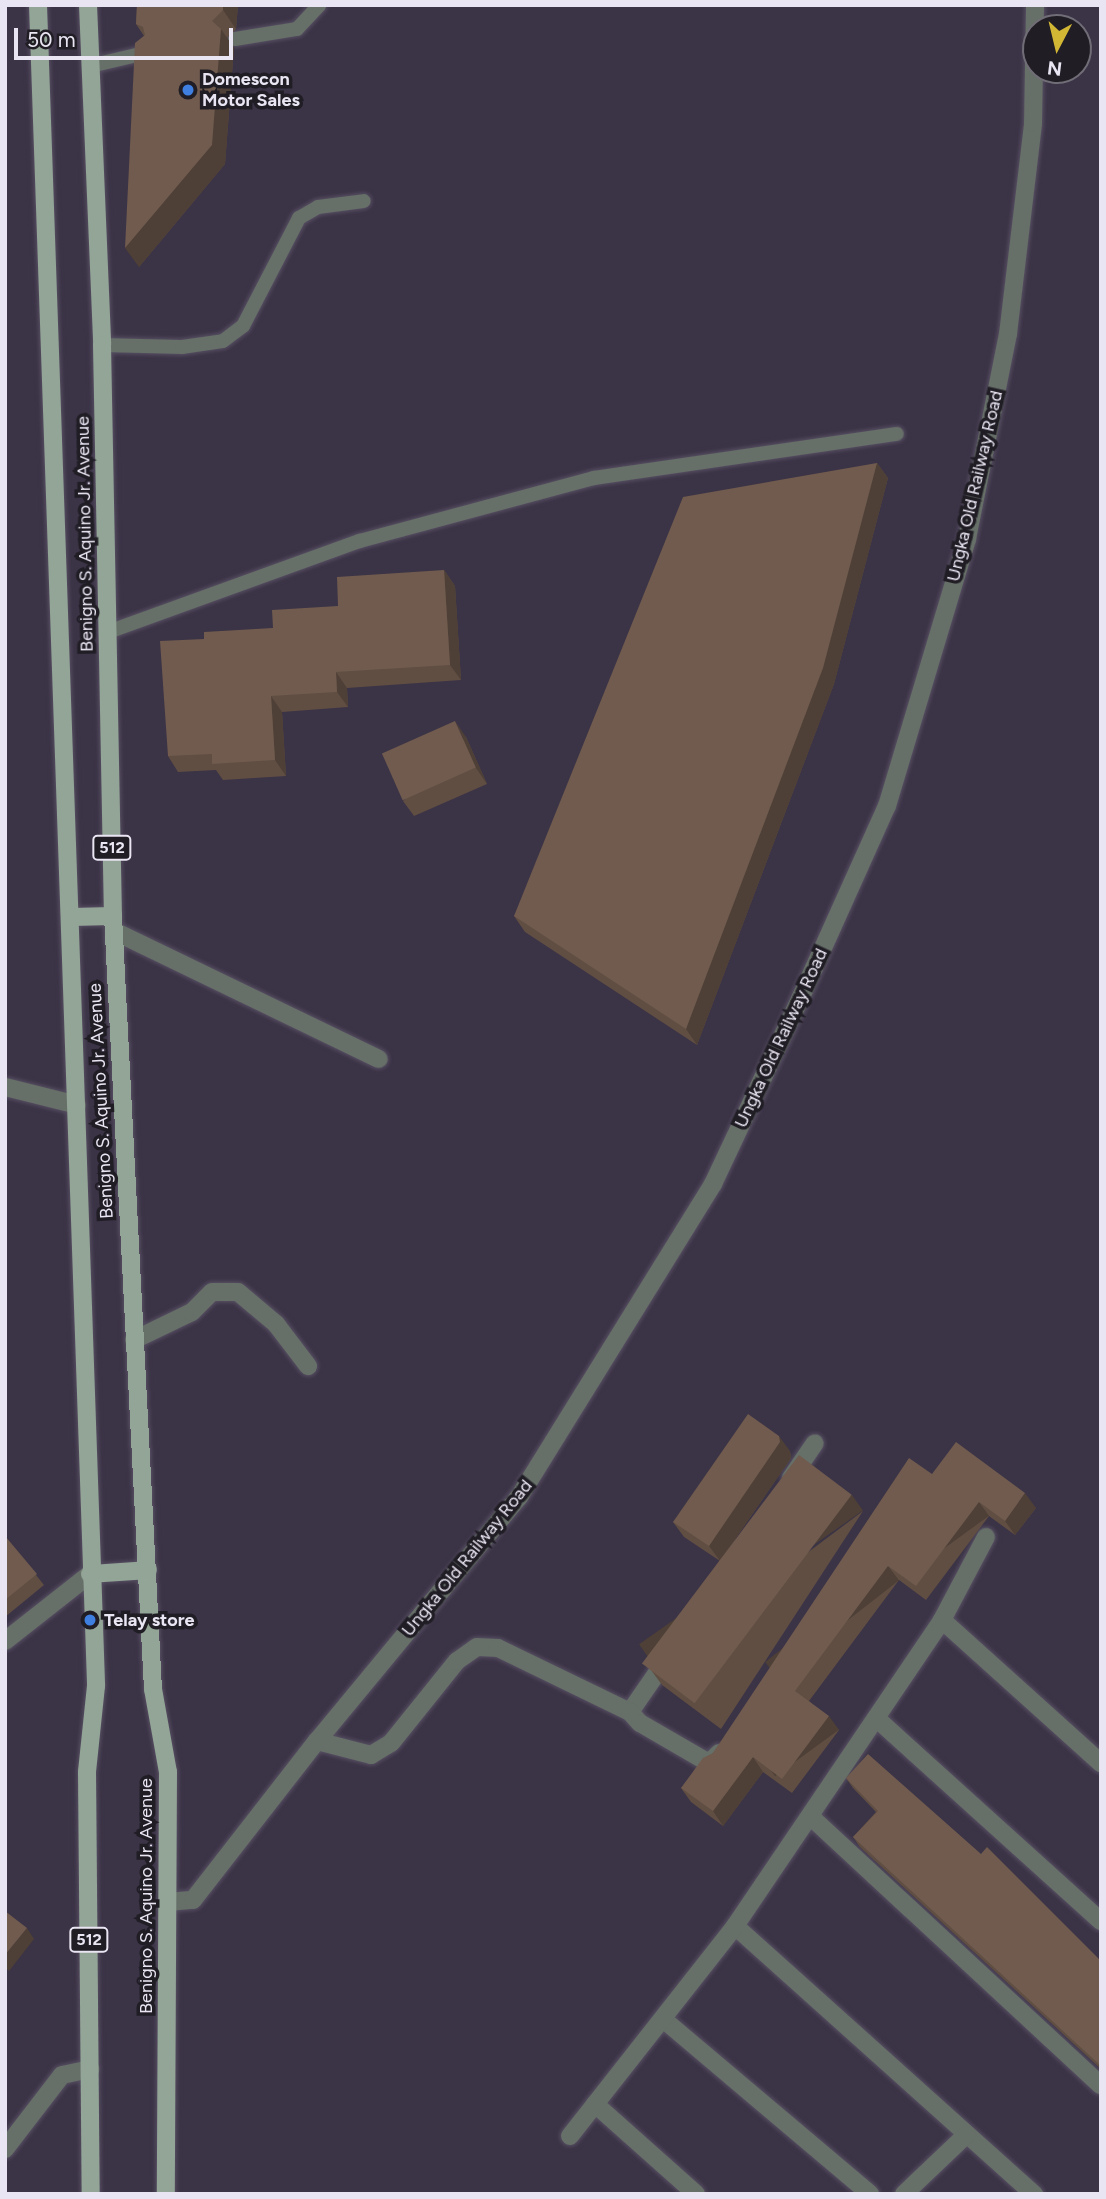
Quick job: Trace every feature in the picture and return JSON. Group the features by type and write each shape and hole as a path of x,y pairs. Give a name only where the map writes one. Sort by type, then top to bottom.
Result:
{"main road":[{"name":"Benigno S. Aquino Jr. Avenue","path":"38,5 71,917 90,1574 96,1686 88,1772 91,2194"},
{"name":"Benigno S. Aquino Jr. Avenue","path":"88,5 102,345 114,923 153,1689 168,1772 166,2194"},
{"path":"71,917 114,923"},
{"path":"90,1574 148,1570"}],"street":[{"name":"Ungka Old Railway Road","path":"168,1902 193,1900 317,1741 519,1497 713,1184 887,806 967,539 1007,334 1033,122 1035,5"},
{"path":"114,923 379,1059"},
{"path":"5,1087 77,1105"},
{"path":"134,1340 192,1312 212,1292 237,1292 275,1324 309,1366"},
{"path":"777,1499 816,1443"},
{"path":"570,2136 735,1926 942,1620 986,1537"},
{"path":"5,1641 90,1574"},
{"path":"942,1620 1101,1763"},
{"path":"630,1712 676,1645"},
{"path":"317,1741 371,1755 391,1743 457,1661 477,1647 498,1648 630,1712 640,1723 709,1763 729,1739"},
{"path":"876,1718 1101,1921"},
{"path":"810,1816 1101,2085"},
{"path":"735,1926 1034,2194"},
{"path":"663,2019 870,2194"},
{"path":"5,2149 62,2075 90,2069"},
{"path":"595,2104 696,2194"},
{"path":"904,2194 966,2134"}],"lane":[{"path":"235,39 297,29 318,5"},
{"path":"90,66 149,52"},
{"path":"102,345 182,347 223,341 243,326 258,303 299,218 318,207 364,201"},
{"path":"108,632 360,541 594,478 897,434"}],"building":[{"path":"137,5 223,5 223,10 212,21 221,29 212,145 125,248 135,43 145,35 143,27 136,24"},
{"path":"877,463 823,668 686,1029 514,916 683,497"},
{"path":"444,570 450,665 336,672 337,692 271,696 275,760 212,764 212,754 168,756 160,641 204,639 204,632 273,628 272,610 338,606 337,577"},
{"path":"455,721 476,768 403,800 382,754"},
{"path":"748,1414 779,1436 780,1442 709,1546 673,1522"},
{"path":"956,1442 1025,1493 1005,1521 979,1502 916,1586 888,1566 795,1691 829,1716 782,1779 753,1757 713,1811 681,1788 703,1758 713,1753 909,1458 932,1474"},
{"path":"799,1455 852,1495 695,1703 642,1663"},
{"path":"5,1536 37,1574 5,1600"},
{"path":"868,1754 981,1854 987,1847 1101,1961 1101,2066 853,1837 878,1811 846,1778"},
{"path":"5,1911 27,1928 5,1955"}],"place":[{"name":"Domescon Motor Sales","path":"188,90"},
{"name":"Telay store","path":"90,1620"}]}
